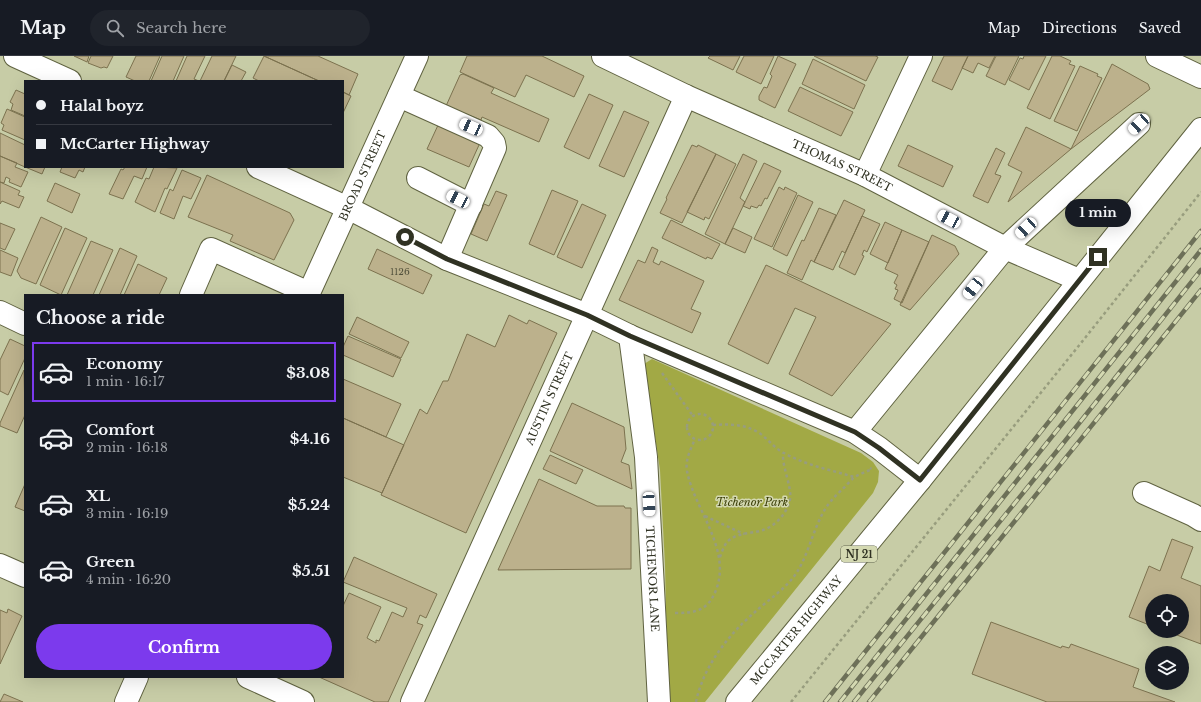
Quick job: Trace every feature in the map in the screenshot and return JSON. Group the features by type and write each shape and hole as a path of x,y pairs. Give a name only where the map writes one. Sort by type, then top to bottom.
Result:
{"street":[{"path":"15,56 68,80"},
{"name":"BROAD STREET","path":"309,294 418,56"},
{"name":"THOMAS STREET","path":"603,56 686,96 865,175 1005,248 1079,280"},
{"path":"865,175 921,56"},
{"path":"1158,56 1201,77"},
{"path":"399,96 471,127 488,136 494,143 494,154 447,259"},
{"name":"AUSTIN STREET","path":"412,702 686,96"},
{"path":"855,432 1005,248 1139,124"},
{"name":"MCCARTER HIGHWAY","path":"737,702 920,480 1201,129"},
{"path":"260,168 348,208 447,259 587,315 630,336 855,432 879,448 920,480"},
{"path":"418,178 471,205"},
{"path":"191,294 211,249 309,294"},
{"path":"0,312 24,324"},
{"name":"TICHENOR LANE","path":"630,336 646,457 659,702"},
{"path":"1144,494 1193,515 1201,520"},
{"path":"0,565 24,576"},
{"path":"126,702 137,678"},
{"path":"250,678 303,702"}],"path":[{"path":"791,702 1201,192"},
{"path":"699,414 705,415 710,419 713,425 712,432 708,437 702,440 695,439 690,435 687,428 688,422 692,416 699,414"},
{"path":"713,425 732,424 758,432 783,453 810,464 854,477"},
{"path":"695,439 688,457 687,471 720,558"},
{"path":"670,614 696,612 710,602 718,586 720,558 726,543 729,540 745,534 764,530 776,523 785,511 791,498 783,461 783,453"},
{"path":"696,702 706,673 714,659 736,631 754,612 777,594 797,573 824,510 854,477 872,469"},
{"path":"705,516 745,534"}],"green space":[{"name":"Tichenor Park","path":"652,359 861,453 873,462 879,471 878,482 873,493 705,702 668,702 665,565 660,470 644,364"}],"building":[{"path":"74,56 89,56 87,62"},
{"path":"91,56 113,56 107,68 101,68 88,63"},
{"path":"136,56 160,56 149,80 133,80 126,77"},
{"path":"162,56 184,56 173,80 151,80"},
{"path":"187,56 205,56 194,79 196,80 176,80"},
{"path":"212,56 236,56 224,80 200,80"},
{"path":"264,56 318,56 358,74 349,95 344,92 344,80 317,80"},
{"path":"264,56 317,80 257,80 253,78"},
{"path":"467,56 542,56 584,76 574,97 526,75 515,97 460,72"},
{"path":"710,56 740,56 733,70 708,58"},
{"path":"744,56 774,56 761,84 736,72"},
{"path":"778,56 796,64 775,108 759,100 759,96 764,87 767,88 772,76 770,74"},
{"path":"814,56 875,56 878,57 866,81"},
{"path":"944,56 968,56 952,90 932,81"},
{"path":"968,56 995,56 989,68 978,63 973,73 962,68"},
{"path":"996,56 1019,56 1005,85 986,76"},
{"path":"1024,56 1046,56 1029,90 1009,80 1020,58 1023,59"},
{"path":"1052,56 1060,56 1071,61 1069,64 1075,66 1050,119 1027,108"},
{"path":"813,59 865,85 854,109 802,84"},
{"path":"1112,64 1148,84 1150,89 1071,149"},
{"path":"232,65 246,72 242,80 224,80"},
{"path":"1080,66 1098,74 1097,76 1102,78 1077,131 1054,121"},
{"path":"463,74 494,88 491,93 549,119 539,142 482,117 481,120 446,106 460,75"},
{"path":"800,87 853,112 841,136 788,111"},
{"path":"16,90 24,94 24,116 11,110 13,104 10,102"},
{"path":"344,92 351,96 344,111"},
{"path":"589,94 613,105 589,159 564,147"},
{"path":"7,109 24,117 24,140 2,130 4,125 1,123"},
{"path":"624,111 649,122 624,177 599,166"},
{"path":"439,123 477,140 479,145 469,167 427,149"},
{"path":"1026,127 1071,149 1008,202 1022,172 1008,165"},
{"path":"0,133 24,145 24,167 0,156"},
{"path":"692,145 697,147 698,145 716,154 682,223 660,213"},
{"path":"908,145 953,166 943,187 898,166"},
{"path":"996,148 1005,153 995,174 1001,176 988,203 973,196"},
{"path":"716,154 736,164 709,219 705,217 704,220 687,212"},
{"path":"743,154 757,161 740,198 745,202 725,244 705,234"},
{"path":"0,156 17,163 15,167 28,172 21,187 9,182 10,179 6,177 4,183 0,182"},
{"path":"764,163 781,171 767,199 765,198 761,206 759,205 757,208 751,206 750,209 743,206"},
{"path":"27,168 45,168 42,174"},
{"path":"62,168 85,168 83,172 79,170 75,178 60,172"},
{"path":"124,168 147,168 142,179 134,176 123,199 109,194 121,169 123,170"},
{"path":"154,168 177,168 167,189 165,188 155,212 135,202 146,178 149,179"},
{"path":"182,170 201,178 191,199 183,196 174,219 160,213 170,189 173,191"},
{"path":"207,175 290,213 294,220 274,260 230,241 233,235 188,217"},
{"path":"0,182 20,191 18,195 24,197 19,208 2,201 0,204"},
{"path":"55,183 80,194 72,213 47,201"},
{"path":"779,187 784,190 785,187 797,193 772,247 754,239"},
{"path":"552,190 578,201 554,255 529,244"},
{"path":"496,191 507,195 487,241 471,234 484,204 489,206"},
{"path":"798,195 813,202 787,256 773,249"},
{"path":"844,200 865,210 845,253 842,251 833,270 814,262"},
{"path":"582,204 606,215 582,268 557,257"},
{"path":"819,208 836,215 814,262 811,260 802,280 787,273"},
{"path":"862,216 880,224 867,252 864,250 862,255 864,256 855,275 839,267"},
{"path":"41,217 62,227 36,284 21,278 17,271"},
{"path":"671,220 720,244 712,259 707,257 706,259 662,238"},
{"path":"885,222 902,230 888,263 870,254"},
{"path":"0,223 15,229 5,250 0,248"},
{"path":"65,228 87,238 61,294 40,285"},
{"path":"733,228 752,237 745,253 725,244"},
{"path":"902,230 929,242 902,303 894,299 898,290 895,289 897,285 894,283 898,275 885,269"},
{"path":"932,235 955,246 959,254 910,310 900,305"},
{"path":"91,241 113,250 93,294 67,294"},
{"path":"652,247 658,250 653,262 659,265 661,261 704,281 691,309 701,313 692,333 619,300 638,260 645,263"},
{"path":"120,248 137,256 120,294 99,294"},
{"path":"377,249 432,275 423,294 368,269"},
{"path":"0,250 18,258 11,276 0,272"},
{"path":"138,264 167,278 159,294 124,294"},
{"path":"766,265 891,324 832,396 789,374 816,317 795,308 768,364 728,344"},
{"path":"509,315 527,324 529,320 557,333 466,533 381,495 420,409 427,414 443,381 448,381 467,334 495,347"},
{"path":"357,317 409,342 401,358 349,334"},
{"path":"348,336 401,359 393,377 344,355 344,345"},
{"path":"10,339 24,346 24,360 8,395 0,391 0,360"},
{"path":"24,370 24,417 17,433 0,426"},
{"path":"344,379 401,404 386,437 344,418"},
{"path":"572,403 624,427 626,449 621,462 629,465 632,489 550,451"},
{"path":"344,418 404,445 382,493 344,477"},
{"path":"550,455 583,470 576,484 543,469"},
{"path":"539,479 597,506 624,506 625,508 631,508 631,569 498,570"},
{"path":"24,486 24,511 15,507"},
{"path":"1172,539 1193,547 1181,578 1201,586 1201,644 1185,638 1189,638 1189,594 1145,594 1145,623 1129,617 1149,566 1160,571"},
{"path":"354,557 437,594 426,618 420,615 417,623 423,625 388,702 375,702 321,678 344,678 344,604 349,593 381,607 367,638 376,643 376,640 379,641 392,612 403,617 407,608 344,582"},
{"path":"8,609 22,616 0,664 0,610 7,613"},
{"path":"991,622 1061,648 1062,646 1069,648 1071,644 1139,669 1133,687 1175,702 1047,702 972,674"},
{"path":"4,694 23,702 0,702"}],"railway":[{"path":"825,702 1201,231"},
{"path":"840,702 1201,250"},
{"path":"854,702 1201,270"},
{"path":"869,702 1201,290"}],"route":[{"path":"405,237 447,259 587,315 630,336 855,432 879,448 920,480 1098,257"}]}
